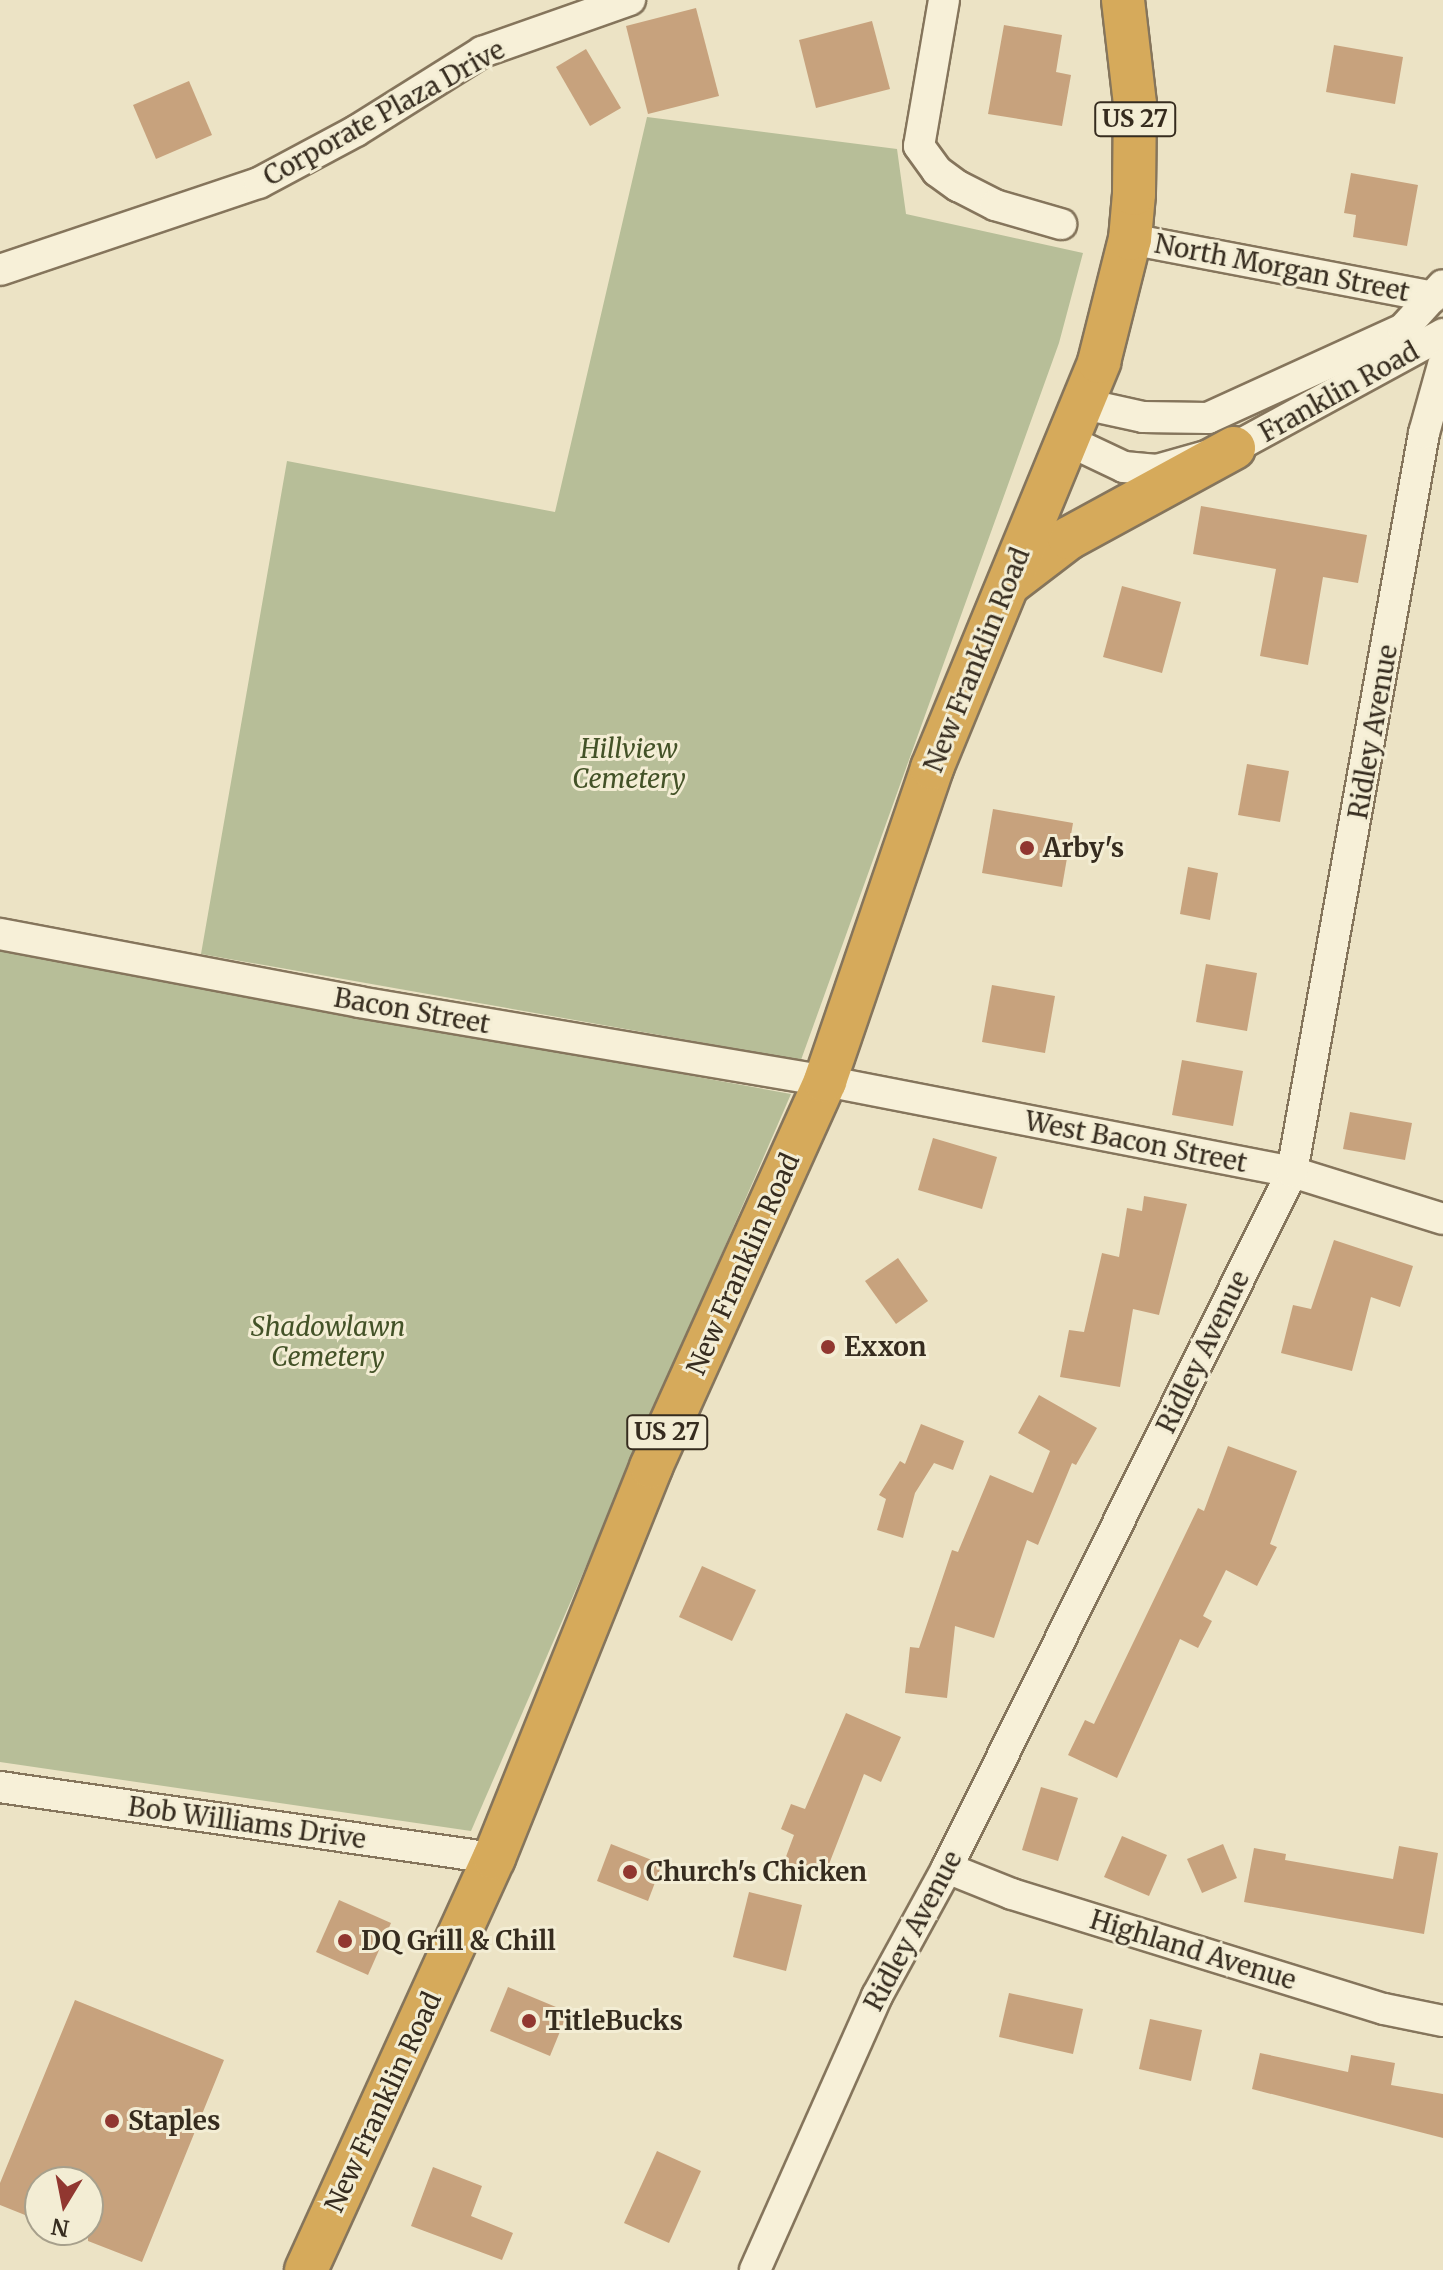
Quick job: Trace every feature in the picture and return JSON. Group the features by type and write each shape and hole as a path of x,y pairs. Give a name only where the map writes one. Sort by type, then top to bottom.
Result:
{"highway":[{"name":"US 27","path":"1123,0 1135,104 1130,239"},
{"name":"New Franklin Road","path":"306,2270 494,1858 651,1467 825,1081 932,768 1076,423 1130,239"},
{"path":"1006,587 1069,538 1234,448"}],"street":[{"name":"Corporate Plaza Drive","path":"0,270 259,183 356,131 482,52 630,0"},
{"path":"944,0 919,146 937,171 958,186 995,205 1061,224"},
{"name":"North Morgan Street","path":"1130,239 1438,291"},
{"name":"Franklin Road","path":"1076,423 1143,417 1208,418 1403,329 1438,291"},
{"name":"Franklin Road","path":"1076,423 1124,467 1157,470 1234,448 1443,334"},
{"name":"Ridley Avenue","path":"755,2270 877,1996 947,1868 1292,1172 1424,433 1443,365"},
{"name":"Bacon Street","path":"0,934 359,1002 825,1081"},
{"name":"West Bacon Street","path":"825,1081 1292,1172 1443,1219"},
{"name":"Bob Williams Drive","path":"0,1787 494,1858"},
{"name":"Highland Avenue","path":"947,1868 1012,1894 1325,1991 1443,2021"}],"green space":[{"name":"Hillview Cemetery","path":"647,117 897,149 906,214 1083,253 1059,343 801,1060 201,954 287,461 555,512"},
{"name":"Shadowlawn Cemetery","path":"0,950 791,1094 471,1831 0,1762"}],"building":[{"path":"696,8 719,96 648,114 626,26"},
{"path":"872,21 890,89 816,108 799,40"},
{"path":"1004,25 1062,35 1056,72 1071,75 1062,126 988,114"},
{"path":"1334,45 1403,57 1395,104 1326,92"},
{"path":"586,49 621,108 590,126 556,67"},
{"path":"189,81 212,135 156,159 133,105"},
{"path":"1351,173 1418,185 1407,246 1353,237 1356,215 1344,213"},
{"path":"1201,506 1367,535 1358,583 1323,577 1308,665 1260,656 1276,569 1193,554"},
{"path":"1122,586 1181,602 1162,673 1103,657"},
{"path":"1247,764 1289,771 1280,822 1238,815"},
{"name":"Arby's","path":"993,809 1073,823 1062,887 982,873"},
{"path":"1188,867 1218,873 1210,920 1180,914"},
{"path":"1206,964 1257,973 1247,1031 1196,1022"},
{"path":"992,985 1055,996 1045,1053 982,1042"},
{"path":"1182,1060 1243,1071 1233,1126 1172,1115"},
{"path":"1350,1112 1412,1123 1405,1160 1343,1149"},
{"path":"933,1138 997,1157 982,1209 918,1190"},
{"path":"1144,1196 1187,1204 1159,1315 1133,1309 1120,1387 1060,1377 1069,1330 1084,1332 1102,1253 1119,1257 1127,1208 1142,1211"},
{"path":"1334,1240 1413,1266 1400,1307 1371,1297 1352,1371 1281,1353 1293,1305 1311,1309"},
{"path":"898,1258 928,1301 896,1324 865,1281"},
{"path":"1039,1395 1097,1428 1076,1465 1072,1463 1038,1545 1027,1540 994,1638 955,1626 947,1698 905,1693 910,1647 919,1648 952,1550 958,1552 990,1475 1033,1493 1050,1451 1018,1433"},
{"path":"921,1424 964,1441 953,1470 934,1463 915,1493 903,1538 877,1530 886,1499 879,1495 900,1461 905,1464"},
{"path":"1228,1446 1297,1471 1270,1544 1277,1547 1257,1586 1226,1570 1203,1616 1212,1621 1198,1648 1180,1639 1117,1778 1068,1755 1085,1720 1094,1724 1198,1508 1204,1511"},
{"path":"702,1566 756,1590 732,1641 679,1617"},
{"path":"846,1713 901,1737 881,1782 864,1774 824,1877 784,1862 794,1835 781,1829 791,1804 805,1809"},
{"path":"1041,1787 1078,1798 1058,1861 1022,1850"},
{"path":"1122,1836 1167,1855 1149,1896 1104,1877"},
{"name":"Church's Chicken","path":"611,1844 662,1864 648,1901 597,1881"},
{"path":"1223,1844 1237,1878 1202,1893 1187,1859"},
{"path":"1399,1846 1438,1853 1424,1934 1244,1902 1254,1848 1286,1854 1285,1860 1393,1879"},
{"path":"749,1892 802,1905 786,1971 733,1957"},
{"name":"DQ Grill & Chill","path":"339,1900 391,1923 368,1975 316,1952"},
{"name":"TitleBucks","path":"508,1987 568,2012 550,2056 490,2031"},
{"path":"1009,1993 1083,2009 1073,2054 999,2037"},
{"name":"Staples","path":"75,2000 224,2060 142,2262 101,2246 104,2246 104,2166 24,2166 24,2215 0,2205 0,2183"},
{"path":"1150,2019 1202,2030 1191,2081 1139,2069"},
{"path":"1260,2053 1348,2072 1351,2055 1395,2063 1391,2085 1443,2094 1443,2138 1252,2089"},
{"path":"657,2151 701,2171 669,2243 624,2223"},
{"path":"433,2167 482,2186 471,2216 513,2233 502,2260 411,2226"}],"place":[{"name":"Arby's","path":"1027,848"},
{"name":"Exxon","path":"828,1347"},
{"name":"Church's Chicken","path":"630,1872"},
{"name":"DQ Grill & Chill","path":"345,1941"},
{"name":"TitleBucks","path":"529,2021"},
{"name":"Staples","path":"112,2121"}]}
